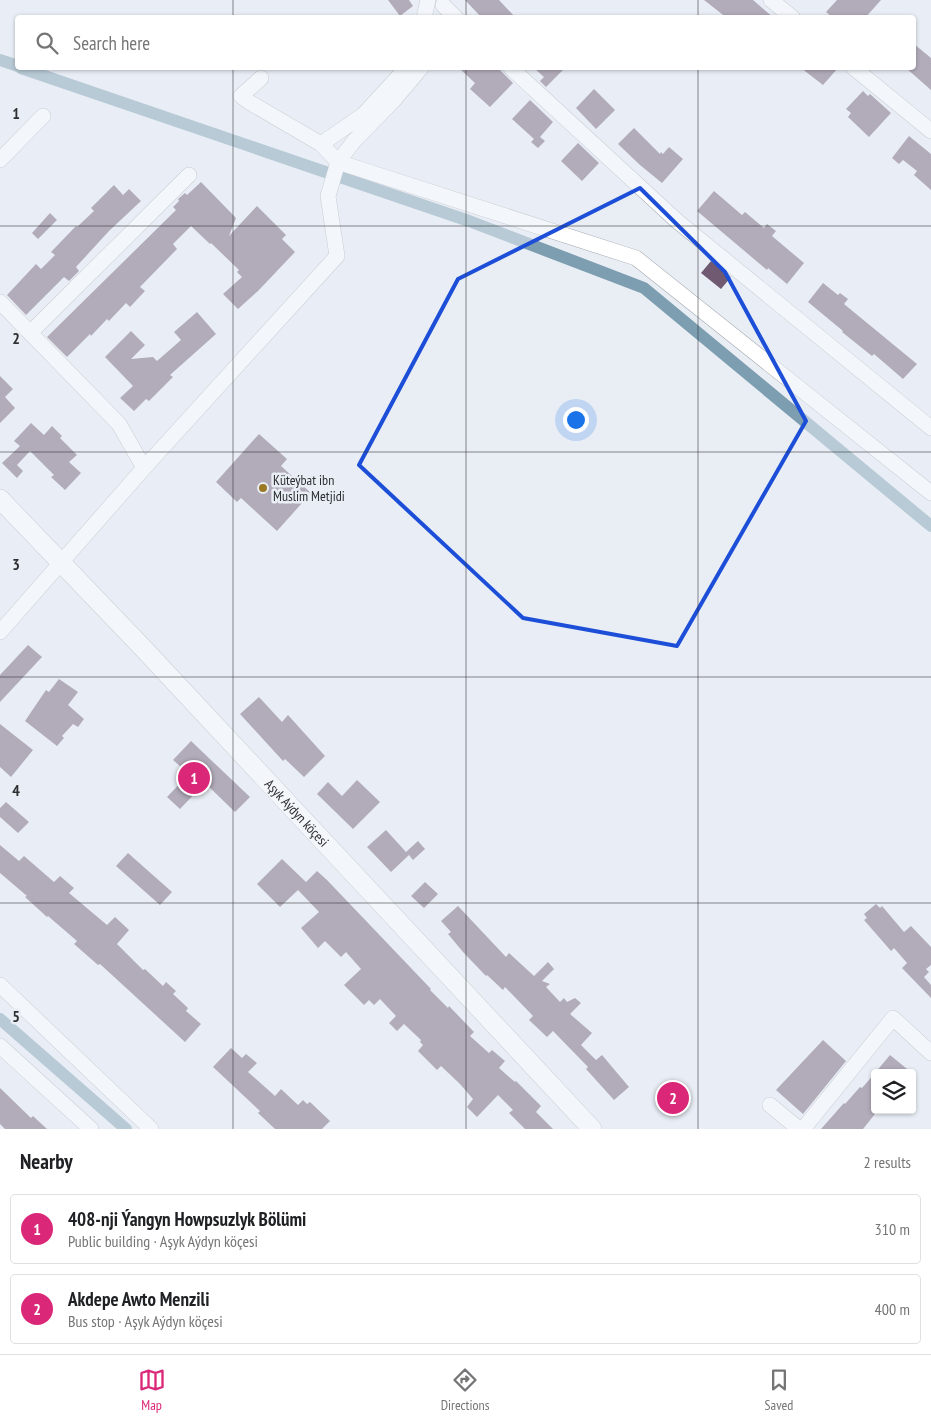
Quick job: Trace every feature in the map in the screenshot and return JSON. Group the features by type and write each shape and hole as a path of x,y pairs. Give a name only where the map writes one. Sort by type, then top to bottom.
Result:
{"main road":[{"name":"Aşyk Aýdyn köçesi","path":"0,500 142,647 592,1129"}],"street":[{"path":"425,15 428,0"},
{"path":"771,0 789,15"},
{"path":"442,7 452,15"},
{"path":"321,144 363,115 403,70"},
{"path":"0,632 144,468 337,256 328,196 338,162 354,141 394,100 419,70"},
{"path":"513,70 678,221 931,428"},
{"path":"856,70 931,131"},
{"path":"261,78 241,96 321,144 338,162 636,258 931,493"},
{"path":"0,160 43,116"},
{"path":"30,333 190,175"},
{"path":"0,302 119,424 144,468"},
{"path":"0,985 151,1129"},
{"path":"803,1129 893,1018 931,1053"},
{"path":"0,1046 90,1129"},
{"path":"770,1105 799,1129"}],"highlighted area":[{"path":"640,188 725,272 806,421 677,646 523,618 359,465 458,279"}],"building":[{"path":"388,0 409,0 413,6 399,15"},
{"path":"465,0 499,0 513,15 479,15"},
{"path":"704,0 753,0 770,15 723,15"},
{"path":"837,0 881,0 868,15 830,15 826,12"},
{"path":"916,46 931,58 931,90 908,70 916,70"},
{"path":"461,70 500,70 513,83 490,107 470,89 475,83"},
{"path":"536,70 563,70 546,87 540,81 544,77"},
{"path":"804,70 836,70 823,85"},
{"path":"594,89 615,110 596,129 576,108"},
{"path":"863,91 868,96 870,94 891,113 869,137 848,117 851,113 846,109"},
{"path":"530,100 553,122 540,137 545,141 538,148 531,142 534,139 512,119"},
{"path":"634,128 660,154 661,152 663,154 669,147 683,159 662,183 618,144"},
{"path":"909,136 931,154 931,190 914,175 917,171 903,160 899,164 892,158"},
{"path":"578,143 599,163 582,181 561,161"},
{"path":"201,182 236,218 229,236 257,206 286,235 282,239 295,252 238,309 223,294 242,277 237,272 239,270 191,226 173,244 177,249 140,287 145,291 130,307 126,303 109,321 107,319 67,357 47,337 176,210 173,207 179,201 178,199 185,193 187,195"},
{"path":"114,185 123,195 129,189 141,201 109,231 76,267 79,271 69,281 64,277 26,315 7,295 36,264 41,269 55,255 51,252 76,226 94,211 91,208"},
{"path":"714,191 742,215 745,212 764,228 767,224 776,231 772,236 804,263 787,284 768,268 767,270 697,211"},
{"path":"50,213 57,220 38,239 32,233"},
{"path":"711,261 731,277 721,289 701,273"},
{"path":"823,283 838,295 840,293 848,299 844,304 917,364 903,379 874,354 872,356 842,332 808,302"},
{"path":"197,312 216,334 170,375 173,377 149,401 146,399 134,411 120,398 133,386 105,357 131,331 145,345 131,359 153,357 157,361 181,340 174,332"},
{"path":"0,376 13,389 5,397 15,408 0,423"},
{"path":"31,423 44,435 52,426 62,436 60,438 77,455 69,462 81,473 65,490 51,477 54,475 30,451 17,465 23,471 17,478 2,463 20,446 14,441"},
{"name":"Küteýbat ibn Muslim Metjidi","path":"259,434 287,459 281,466 311,493 277,531 241,498 237,502 216,482"},
{"path":"28,645 42,657 0,702 0,675"},
{"path":"59,679 78,692 68,705 84,719 78,727 73,724 62,736 64,738 57,746 25,721 46,690 49,692"},
{"path":"259,697 282,722 288,715 325,756 304,777 285,759 283,761 240,714"},
{"path":"0,724 33,750 11,777 0,767"},
{"path":"191,741 250,797 235,812 205,783 180,809 167,797 189,774 173,760"},
{"path":"357,780 380,802 353,829 317,794 328,782 342,796"},
{"path":"6,802 29,822 18,833 0,817 0,808"},
{"path":"386,830 406,852 418,841 425,849 413,860 409,855 391,872 367,847"},
{"path":"0,845 19,861 24,856 54,882 60,876 74,888 69,893 107,925 115,917 129,930 117,944 143,970 145,969 163,986 166,982 176,991 173,994 188,1008 186,1011 201,1024 185,1042 100,964 98,965 74,944 77,941 47,917 25,897 27,896 0,873"},
{"path":"128,853 172,892 160,905 116,866"},
{"path":"282,859 306,882 317,871 327,880 430,990 448,1008 449,1006 474,1032 470,1036 489,1053 492,1050 505,1061 499,1068 516,1081 541,1106 536,1112 553,1129 525,1129 509,1113 513,1110 498,1095 477,1117 467,1107 473,1099 441,1066 437,1070 418,1051 423,1045 420,1042 421,1040 404,1024 397,1031 389,1023 396,1016 380,999 374,1005 369,1000 364,1005 344,985 361,969 346,952 341,957 325,941 318,948 301,928 319,912 298,890 280,907 257,884"},
{"path":"425,882 438,894 424,908 411,896"},
{"path":"876,904 880,908 882,906 904,932 911,926 931,947 931,965 926,969 929,972 924,977 931,985 931,998 902,968 907,963 894,948 891,951 864,920 867,918 864,914"},
{"path":"458,906 506,957 509,953 534,976 548,962 554,969 542,981 550,984 546,987 560,1002 564,998 567,1002 575,998 581,1003 570,1014 592,1033 581,1045 596,1060 602,1055 629,1087 614,1100 586,1069 588,1067 553,1031 547,1037 529,1020 533,1016 505,987 503,990 486,976 463,952 448,934 451,932 441,921"},
{"path":"823,1040 846,1061 803,1114 776,1090"},
{"path":"231,1048 242,1058 246,1054 257,1063 248,1072 275,1096 281,1089 298,1105 303,1100 307,1104 310,1102 330,1121 322,1129 275,1129 258,1113 260,1111 213,1067"},
{"path":"890,1055 907,1069 878,1069"},
{"path":"871,1078 871,1114 875,1114 863,1129 821,1129 860,1087 862,1088"},
{"path":"0,1088 31,1118 33,1116 47,1129 5,1129 0,1124"}],"waterway":[{"path":"0,60 15,65"},
{"path":"27,70 469,221 644,288 931,526"},
{"path":"0,1019 126,1129"}],"place":[{"name":"Küteýbat ibn Muslim Metjidi","path":"263,488"},
{"name":"408-nji Ýangyn Howpsuzlyk Bölümi","path":"194,778"},
{"name":"Akdepe Awto Menzili","path":"673,1098"}]}
